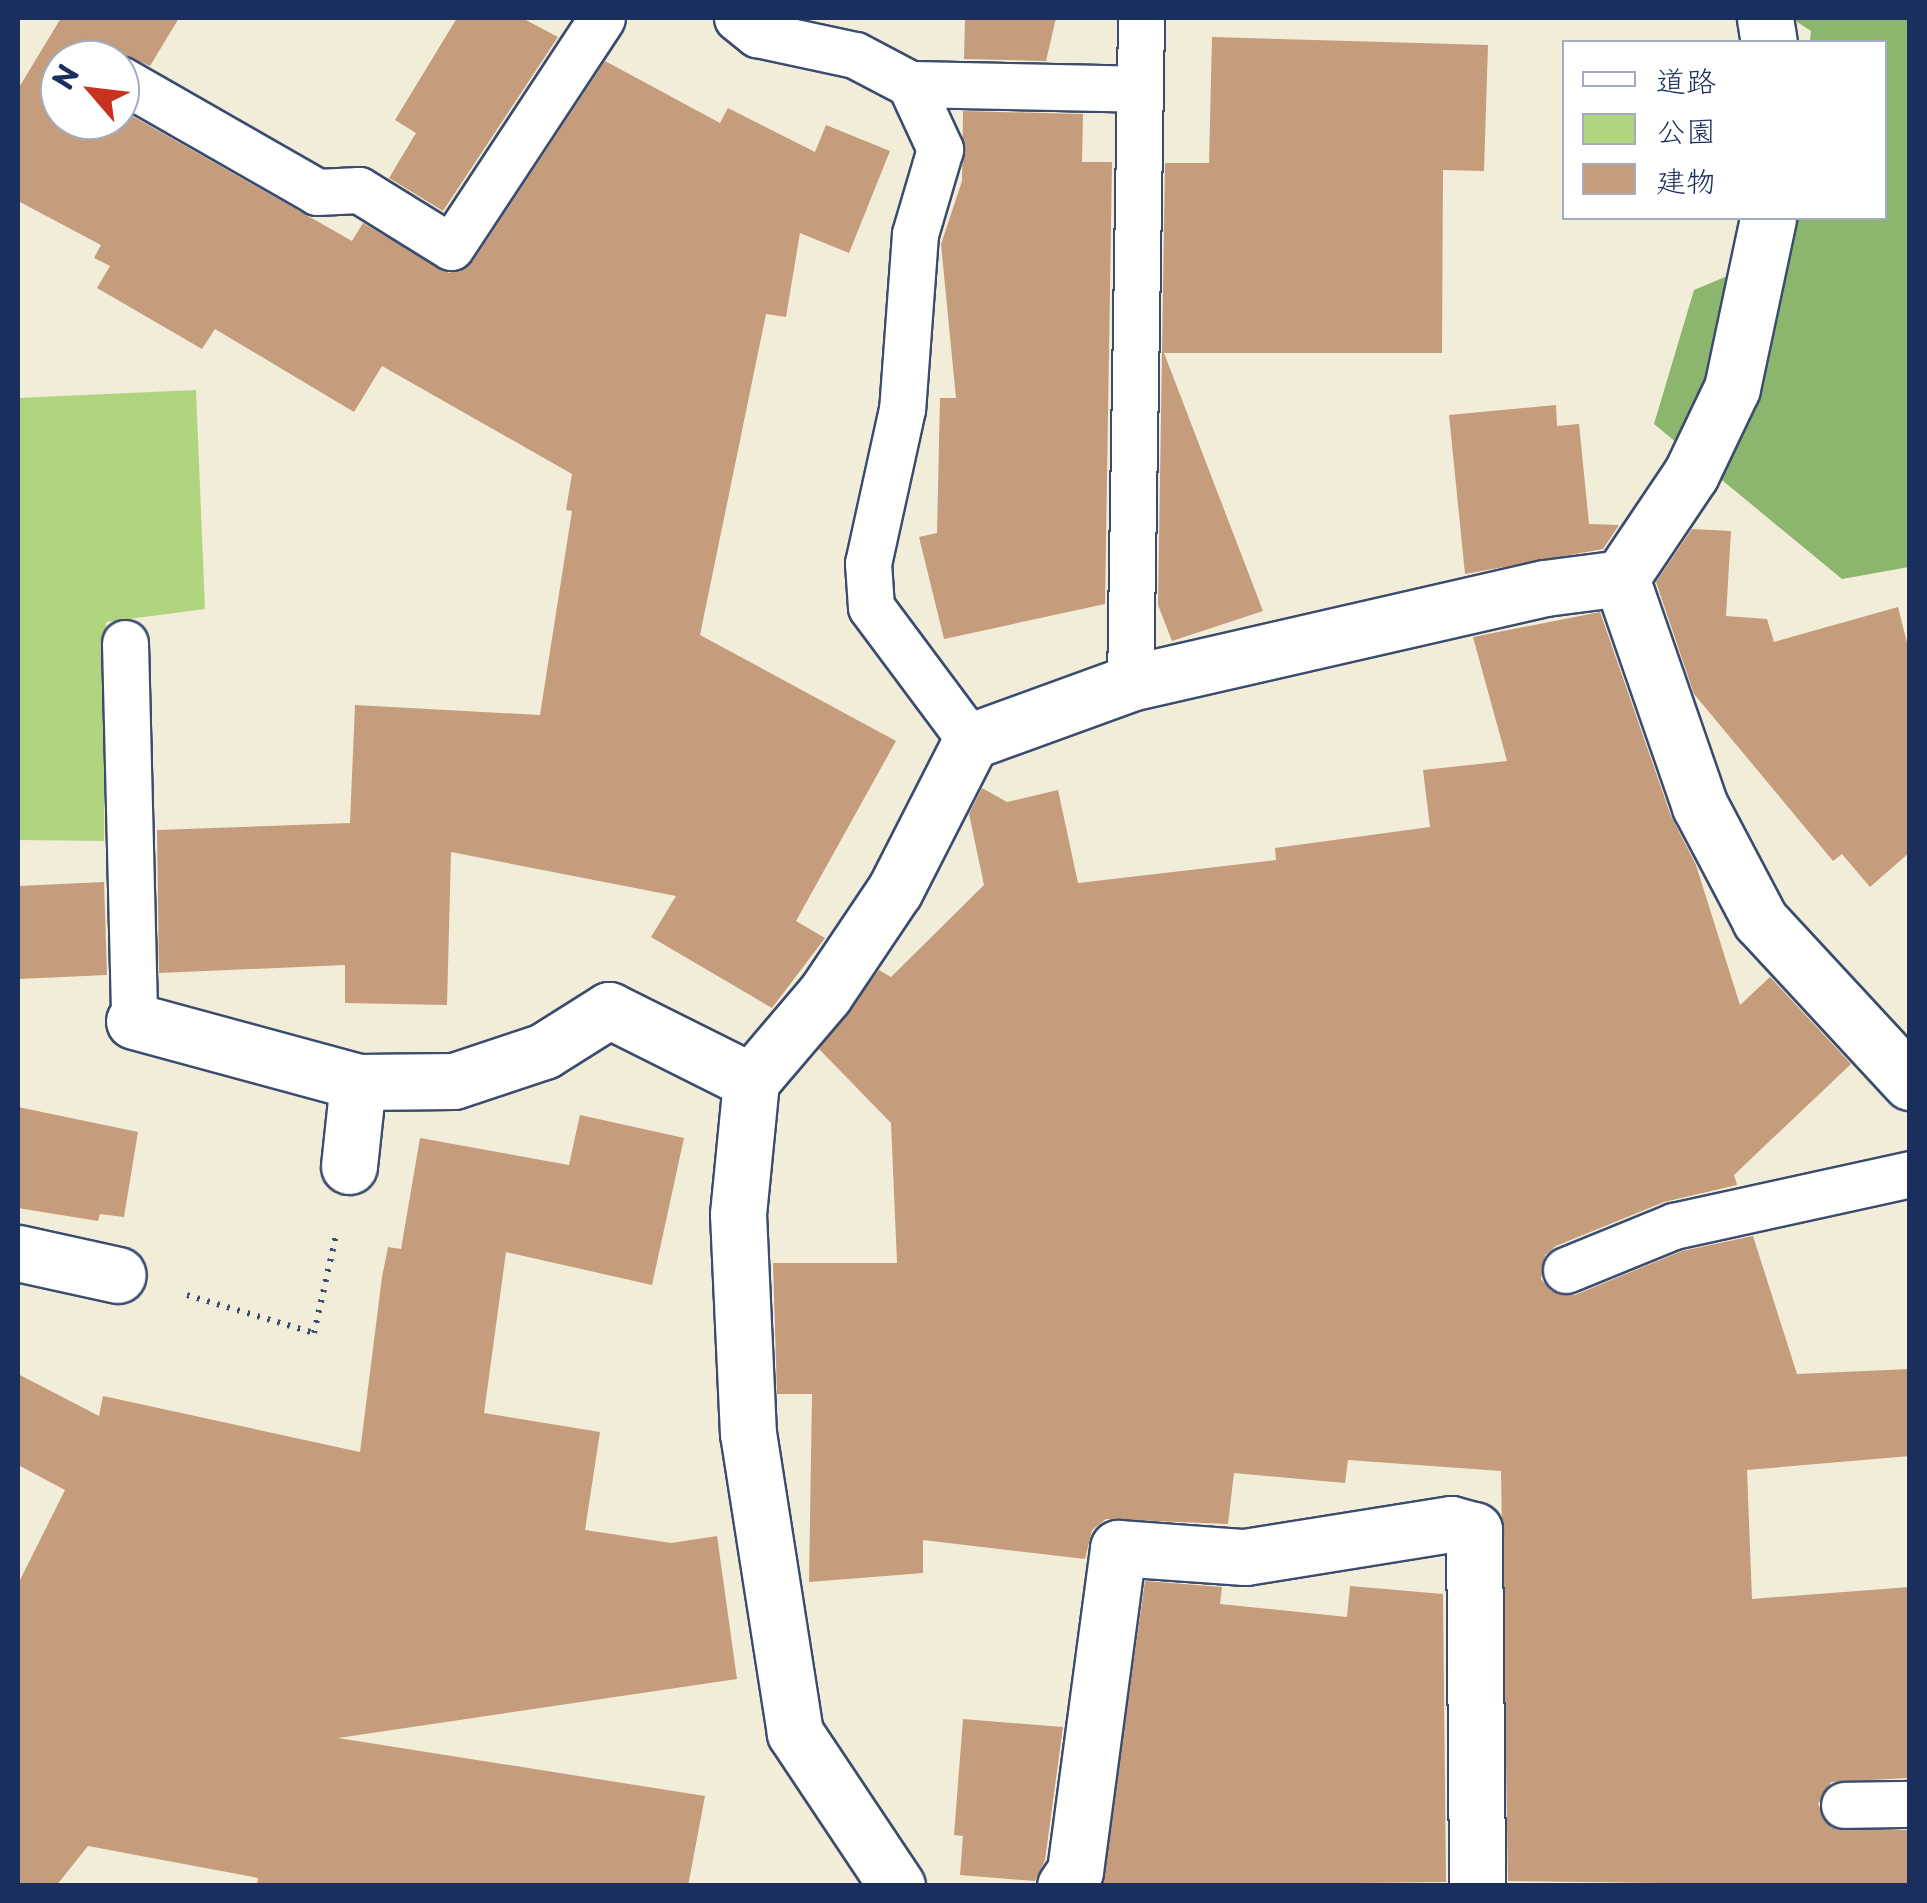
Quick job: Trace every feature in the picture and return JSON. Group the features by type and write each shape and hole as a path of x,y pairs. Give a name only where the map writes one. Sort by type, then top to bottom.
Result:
{"street":[{"path":"897,1886 795,1733 748,1434 738,1214 751,1081 825,994 895,890 970,741 1130,683 1545,588 1621,578 1690,474 1732,388 1768,220"},
{"path":"1621,578 1700,806 1760,920 1910,1082"},
{"path":"134,1021 358,1082 454,1081 544,1051 610,1010 751,1081"},
{"path":"349,1166 358,1082"},
{"path":"18,1253 118,1275"},
{"path":"1065,1886 1075,1871 1118,1548 1245,1557 1451,1524 1474,1530 1477,1886"}],"lane":[{"path":"140,90 317,192 359,190 451,247 602,18"},
{"path":"737,18 758,34 855,55 910,84 1140,88"},
{"path":"1130,683 1141,18"},
{"path":"910,84 940,149 915,234 902,409 868,563 871,607 970,741"},
{"path":"125,642 134,1021"},
{"path":"1566,1270 1674,1226 1910,1174"},
{"path":"1844,1805 1910,1804"}],"path":[{"path":"240,1310 314,1332 332,1260"}],"green space":[{"path":"1791,18 1909,18 1909,567 1842,579 1654,424 1694,290 1785,252 1789,220 1887,220 1887,40 1810,40 1811,31"},
{"path":"196,390 205,609 106,622 104,841 18,840 18,398"}],"building":[{"path":"61,18 179,18 150,66 140,62 140,40 48,40"},
{"path":"457,18 522,18 558,37 443,211 389,178 416,133 395,120"},
{"path":"965,18 1056,18 1046,61 964,59"},
{"path":"1212,37 1488,45 1484,171 1443,170 1442,353 1164,353 1263,611 1172,641 1158,605 1165,163 1209,163"},
{"path":"40,53 40,140 140,140 140,120 352,241 363,223 449,273 473,261 605,61 720,123 728,108 815,152 826,125 890,151 849,253 800,233 786,317 766,314 700,635 896,741 796,921 825,938 772,1008 651,937 676,896 451,852 447,1005 345,1003 345,965 159,973 157,830 350,823 355,705 540,715 572,511 566,510 572,474 382,366 354,412 215,329 202,349 97,288 110,266 94,258 101,245 18,201 18,89"},
{"path":"963,111 1083,114 1082,162 1112,162 1105,604 944,639 919,537 937,533 940,398 956,398 941,244 962,181"},
{"path":"1556,405 1557,426 1579,424 1589,524 1619,525 1603,549 1465,574 1449,415"},
{"path":"1692,529 1731,531 1726,616 1767,619 1774,642 1898,607 1910,655 1910,852 1870,887 1842,854 1833,861 1694,694 1656,582"},
{"path":"1600,612 1671,816 1696,865 1740,1005 1770,977 1851,1064 1734,1175 1737,1185 1664,1202 1556,1246 1545,1255 1541,1279 1551,1291 1575,1295 1682,1251 1753,1236 1797,1374 1910,1369 1910,1456 1747,1470 1752,1599 1910,1587 1910,1778 1831,1782 1818,1804 1832,1828 1910,1830 1910,1886 1508,1881 1501,1471 1348,1460 1345,1483 1234,1473 1228,1524 1106,1519 1092,1530 1085,1559 923,1540 923,1573 809,1582 812,1394 777,1394 773,1263 897,1263 891,1123 819,1049 879,970 891,977 984,885 969,814 982,788 1007,802 1058,790 1078,883 1276,860 1275,848 1430,827 1423,770 1507,761 1473,637"},
{"path":"104,882 107,975 18,979 18,886"},
{"path":"18,1107 138,1132 124,1217 100,1214 98,1221 18,1208"},
{"path":"580,1115 684,1138 652,1285 506,1252 484,1413 600,1432 585,1530 671,1543 717,1536 737,1679 338,1738 705,1796 688,1886 257,1886 258,1878 88,1846 56,1886 18,1886 18,1584 65,1490 18,1465 18,1374 99,1416 103,1396 360,1452 382,1277 388,1247 401,1249 420,1138 569,1165"},
{"path":"1145,1581 1222,1587 1220,1604 1347,1617 1350,1586 1443,1594 1446,1882 1102,1886"},
{"path":"963,1719 1063,1727 1045,1860 1035,1881 960,1875 963,1836 954,1835"}]}
